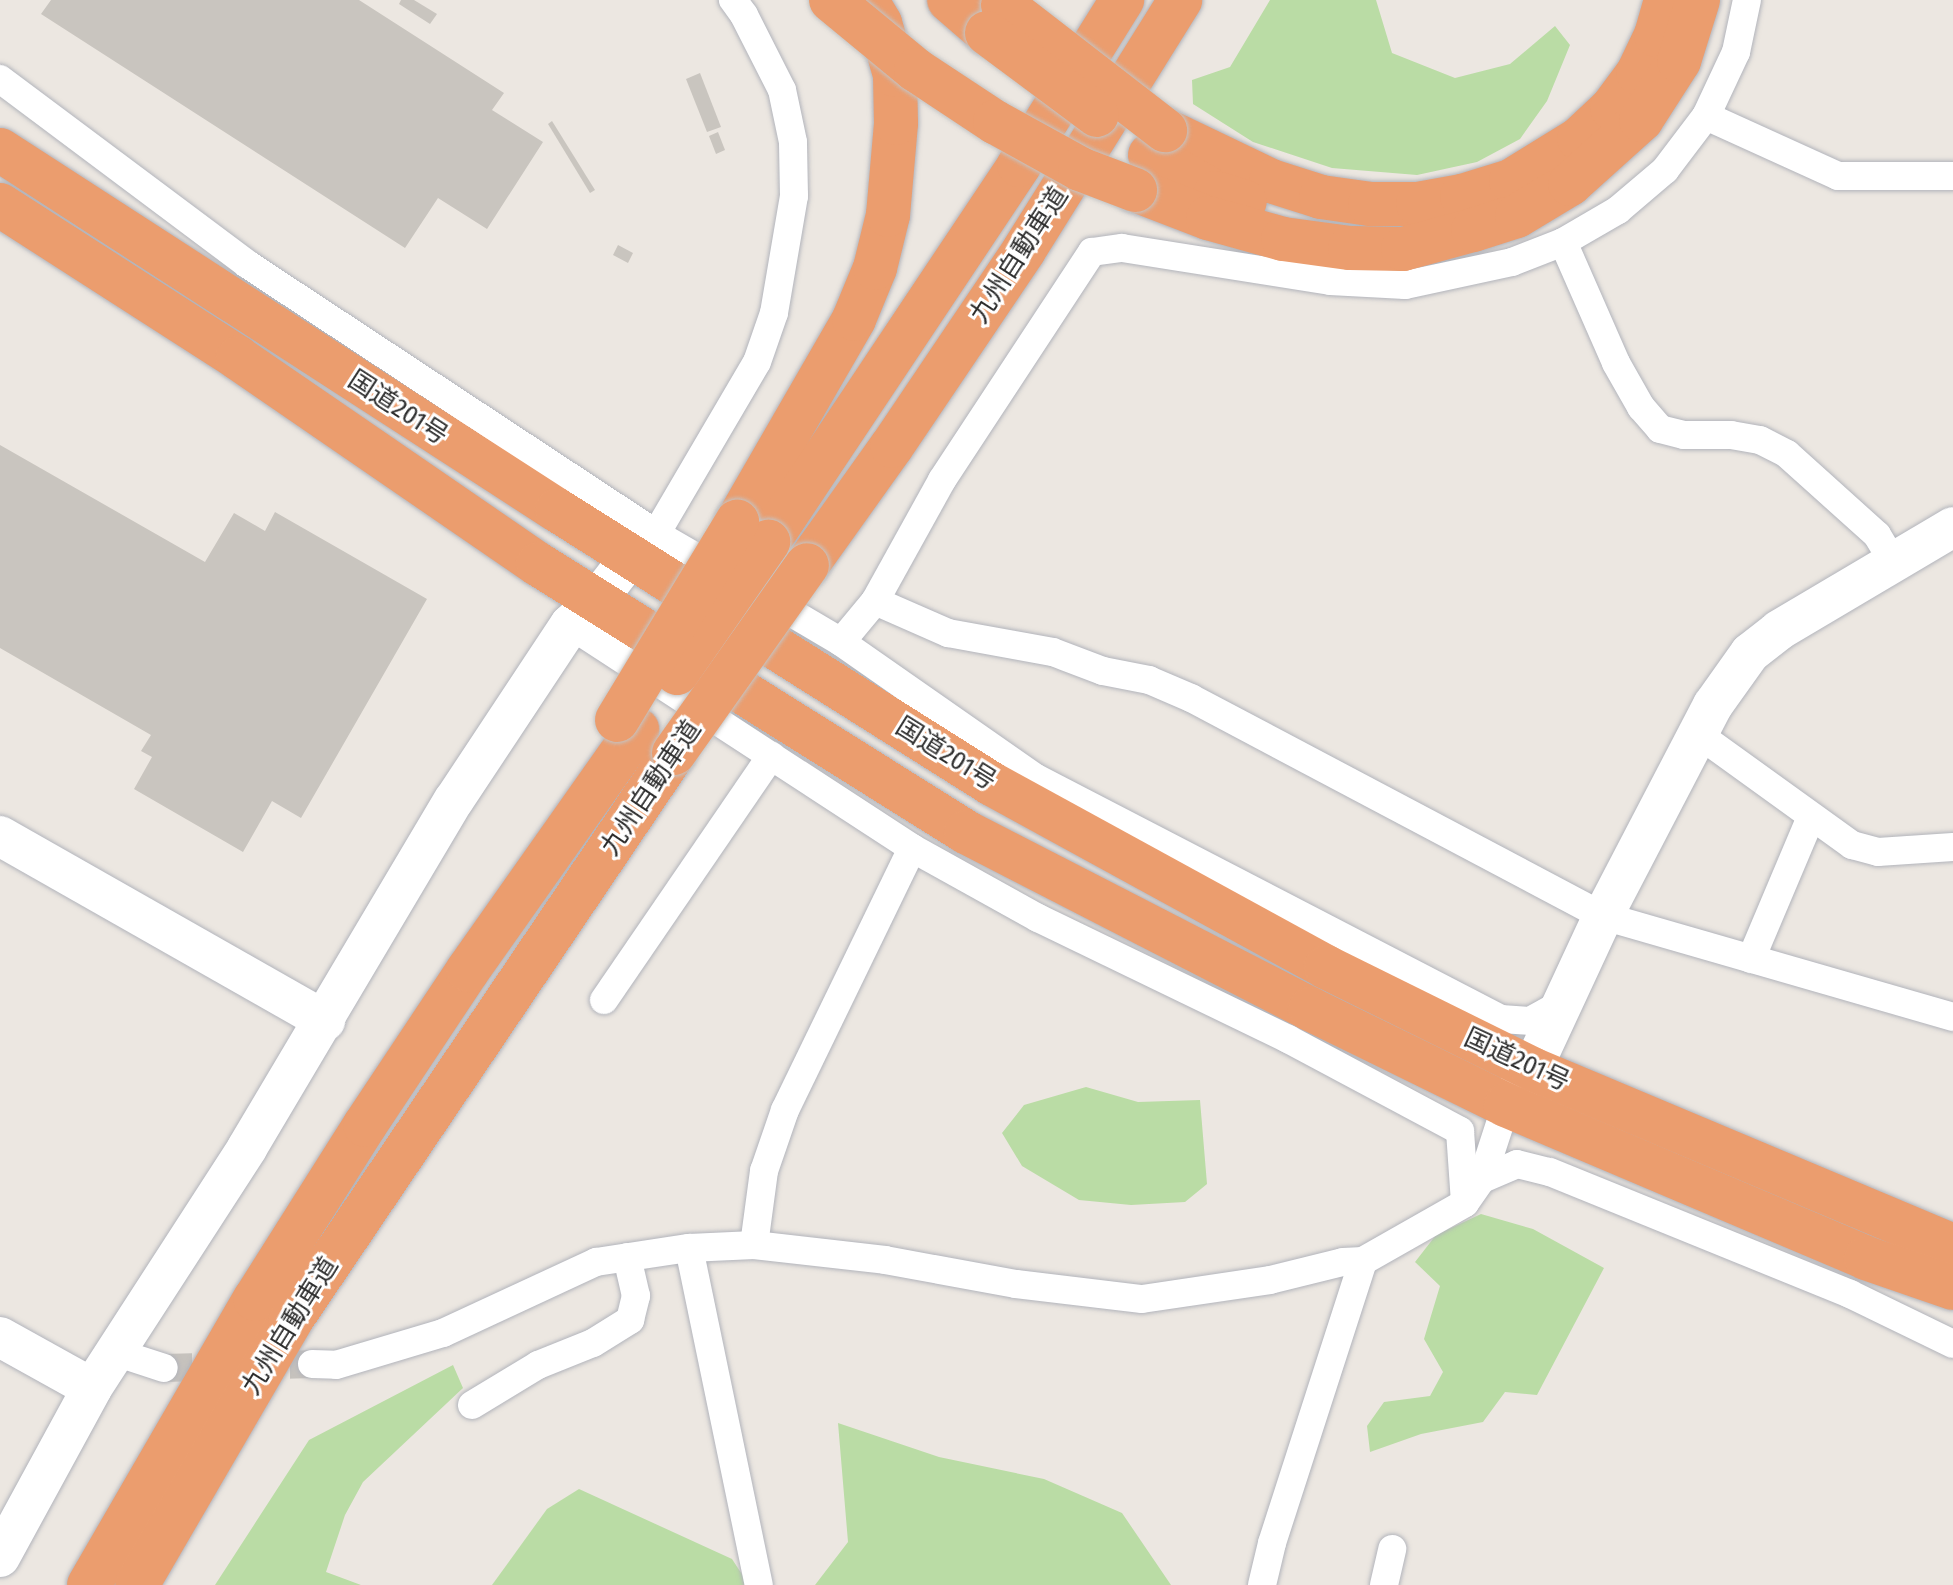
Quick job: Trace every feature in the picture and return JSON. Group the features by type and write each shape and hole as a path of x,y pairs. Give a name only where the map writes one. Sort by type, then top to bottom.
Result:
{"highway":[{"path":"831,0 916,70 995,122 1080,169 1150,158 1271,181 1321,197 1382,204 1418,204 1462,196 1511,181 1579,139 1612,108 1638,73 1656,35 1666,0"},
{"path":"752,532 854,319 875,268 885,228 896,123 895,75 880,23 866,0"},
{"path":"949,0 996,13 1150,158 1216,193 1322,225 1440,236 1473,230 1517,216 1570,184 1599,161 1641,120 1679,61 1698,0"},
{"name":"九州自動車道","path":"89,1585 255,1299 752,532 1019,165 1122,0"},
{"name":"九州自動車道","path":"137,1585 291,1320 674,753 892,446 1024,250 1180,0"},
{"path":"1024,250 1212,0"},
{"name":"国道201号","path":"0,150 644,545 992,784 1326,967 1532,1069 1953,1246"},
{"name":"国道201号","path":"0,205 238,358 538,564 584,612 966,832 1310,1009 1506,1105 1866,1258 1953,1288"},
{"path":"1907,1228 1953,1237"},
{"path":"1866,1258 1929,1295 1953,1305"}],"street":[{"path":"0,1557 92,1388 118,1353 325,1021 454,800 584,612 644,545 757,362 774,313 794,196 793,142 782,90 744,15 733,0"},
{"path":"841,642 875,601 942,480 1092,252 1122,248 1330,281 1405,285 1512,262 1563,242 1618,210 1665,170 1706,116 1736,52 1747,0"},
{"path":"0,79 247,264 644,545 841,642 1036,778 1501,1019 1530,1021 1559,1005"},
{"path":"1706,116 1838,176 1953,176"},
{"path":"1563,242 1616,363 1641,407 1660,429 1684,435 1731,435 1760,440 1787,454 1877,535 1895,565"},
{"path":"312,1364 336,1365 443,1333 596,1262 689,1248 754,1245 885,1260 1016,1284 1142,1299 1270,1280 1343,1262 1363,1261 1465,1203 1482,1179 1506,1105 1532,1069 1559,1005 1603,916 1698,734 1750,653 1829,599 1895,565 1953,527"},
{"path":"875,601 948,633 1053,652 1103,671 1149,680 1191,698 1603,916 1953,1017"},
{"path":"584,612 771,756 912,848 1038,918 1288,1039 1460,1131 1465,1203"},
{"path":"1698,734 1852,845 1878,852 1953,847"},
{"path":"604,1000 771,756"},
{"path":"1751,959 1811,817"},
{"path":"0,836 325,1021"},
{"path":"754,1245 764,1171 785,1110 912,848"},
{"path":"1482,1179 1517,1164 1550,1172 1850,1294 1953,1344"},
{"path":"689,1248 759,1585"},
{"path":"472,1405 538,1365 593,1343 630,1320 636,1296 627,1257"},
{"path":"1262,1585 1272,1543 1363,1261"},
{"path":"0,1337 92,1388"},
{"path":"118,1353 164,1368"},
{"path":"1384,1585 1392,1549"}],"green space":[{"path":"1270,0 1376,0 1392,53 1455,78 1510,64 1555,26 1570,45 1547,101 1520,139 1477,162 1417,175 1332,168 1253,142 1193,104 1192,80 1230,67"},
{"path":"1086,1087 1138,1102 1200,1100 1207,1184 1185,1202 1131,1205 1079,1200 1022,1166 1002,1133 1024,1105"},
{"path":"1481,1214 1533,1229 1604,1268 1537,1395 1505,1392 1483,1422 1421,1434 1370,1452 1367,1426 1384,1402 1430,1396 1443,1372 1424,1339 1440,1286 1415,1262 1436,1235"},
{"path":"453,1365 463,1388 363,1482 345,1515 326,1572 361,1585 215,1585 309,1440"},
{"path":"838,1423 939,1457 1044,1479 1122,1513 1171,1585 815,1585 848,1542"},
{"path":"579,1489 732,1559 749,1585 492,1585 547,1509"}],"building":[{"path":"51,0 359,0 504,93 492,110 543,142 487,229 438,198 405,248 41,14"},
{"path":"401,0 414,0 437,14 430,24 399,4"},
{"path":"700,73 721,127 707,132 686,79"},
{"path":"552,121 595,190 590,193 548,124"},
{"path":"718,132 725,150 716,154 709,136"},
{"path":"618,245 633,253 628,263 613,255"},
{"path":"0,445 205,562 234,513 265,531 275,512 427,599 301,818 272,801 243,852 134,789 152,757 141,751 151,735 0,648"}],"tunnel":[{"path":"164,1368 312,1364"}]}
